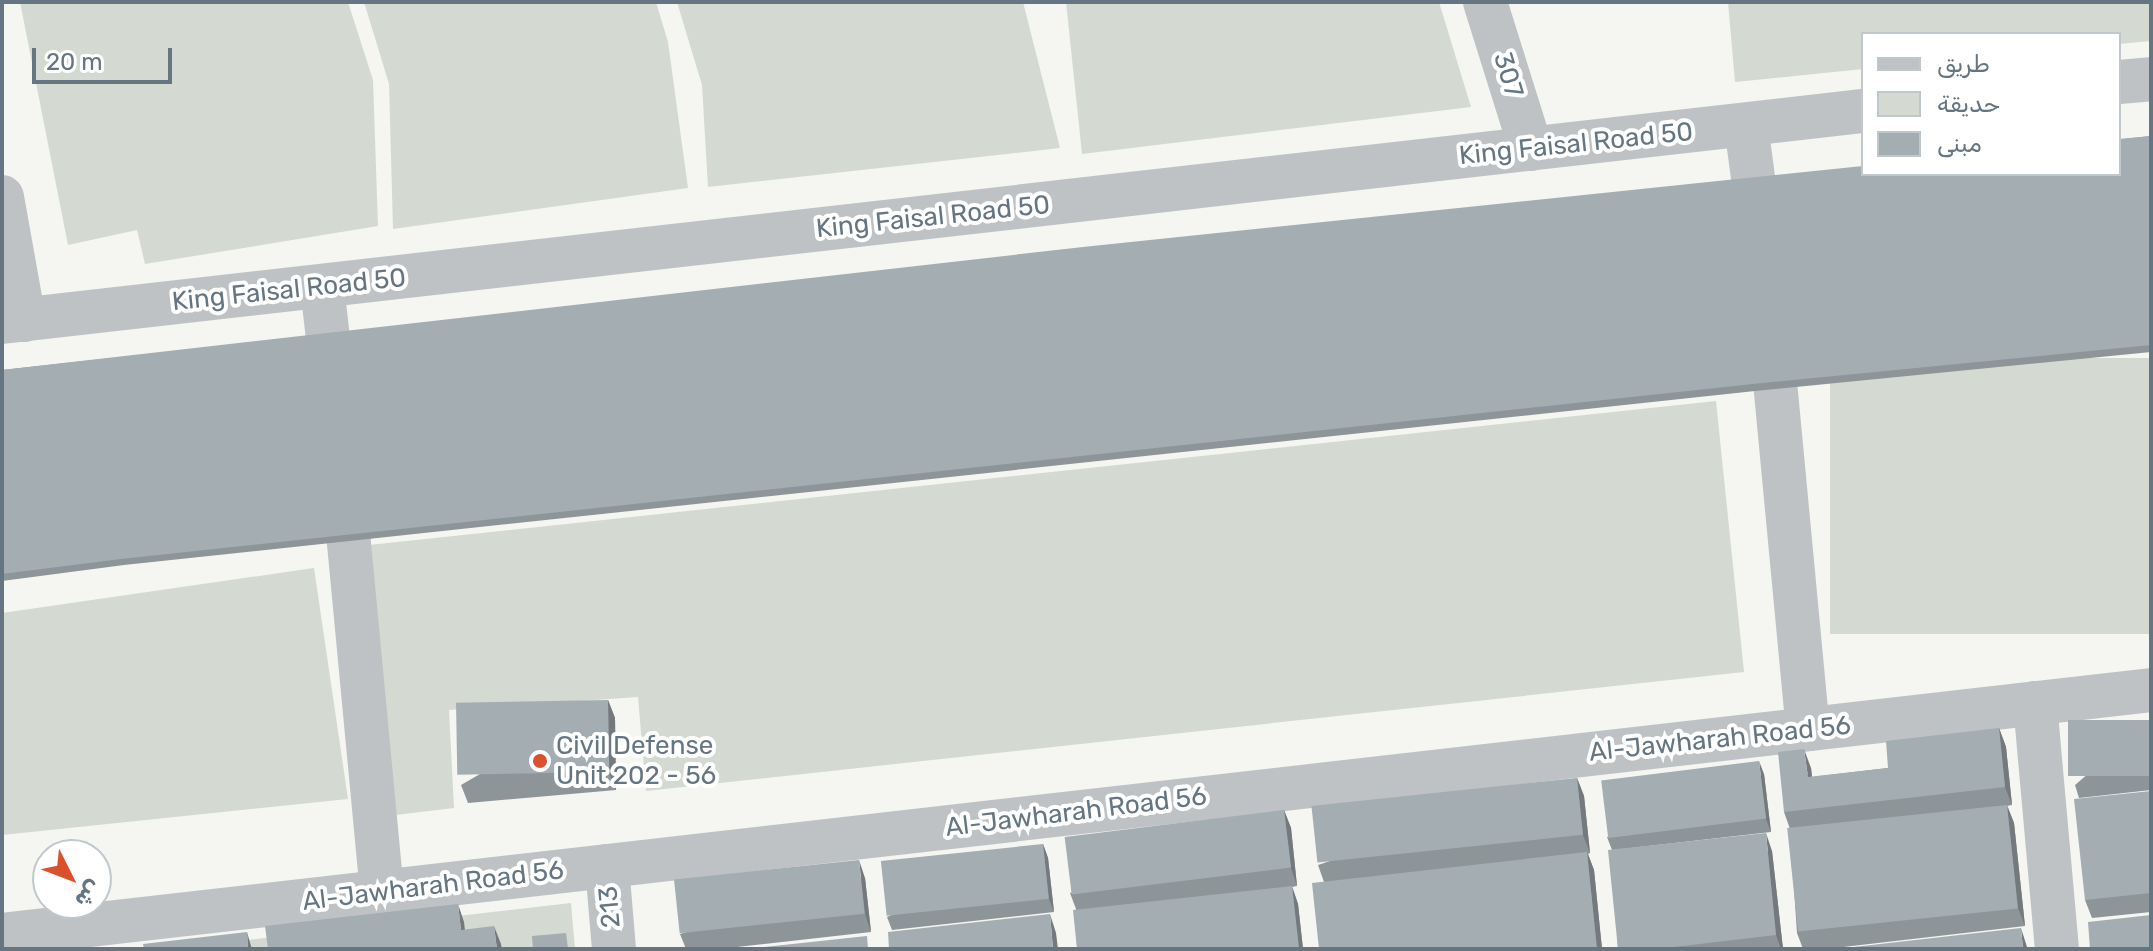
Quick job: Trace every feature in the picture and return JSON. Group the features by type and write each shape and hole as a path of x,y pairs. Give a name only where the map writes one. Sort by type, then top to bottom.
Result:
{"street":[{"name":"307","path":"1485,2 1531,149"},
{"path":"2121,82 2151,79"},
{"name":"King Faisal Road 50","path":"13,321 1861,111"},
{"path":"1746,125 1766,288 1808,729"},
{"path":"2,197 13,321"},
{"path":"322,286 352,543 382,892"},
{"name":"Al-Jawharah Road 56","path":"2,935 2151,690"},
{"path":"2035,703 2057,949"},
{"name":"213","path":"607,866 614,949"}],"green space":[{"path":"20,2 348,2 373,80 378,226 145,264 137,230 68,245"},
{"path":"364,2 656,2 668,42 688,188 393,229 389,84"},
{"path":"677,2 1023,2 1060,148 708,187 702,85"},
{"path":"1066,2 1439,2 1471,107 1082,154"},
{"path":"1728,2 2151,2 2151,41 2121,44 2121,32 1861,32 1861,69 1735,82"},
{"path":"1830,358 2151,358 2151,634 1830,634"},
{"path":"1716,401 1744,672 646,791 638,697 449,710 454,808 387,816 369,545"},
{"path":"314,568 348,799 2,835 2,613"},
{"path":"571,903 575,949 169,949"}],"building":[{"path":"2151,136 2151,345 1753,384 2,574 2,370 1083,247 1861,166 1861,176 2121,176 2121,139"},
{"name":"Civil Defense Unit 202 - 56","path":"608,700 609,772 457,775 456,703"},
{"path":"2068,720 2151,720 2151,776 2068,776"},
{"path":"1999,728 2005,787 1784,812 1778,752 1804,749 1808,777 1888,768 1886,741"},
{"path":"1759,761 1766,819 1608,838 1601,780"},
{"path":"1577,778 1583,835 1317,863 1311,806"},
{"path":"2151,791 2151,893 2085,900 2074,799"},
{"path":"2007,805 2018,908 1798,932 1787,828"},
{"path":"1284,810 1291,868 1072,895 1065,837"},
{"path":"1766,833 1776,935 1657,949 1618,949 1608,850"},
{"path":"1043,844 1049,899 887,916 881,861"},
{"path":"1587,852 1597,949 1319,949 1312,883"},
{"path":"859,860 865,914 680,933 674,879"},
{"path":"1292,886 1299,949 1077,949 1073,910"},
{"path":"458,904 461,930 494,926 497,949 268,949 265,926"},
{"path":"1050,914 1053,949 889,949 888,932"},
{"path":"2151,915 2151,949 2090,949 2088,922"},
{"path":"2021,928 2023,949 1836,949"},
{"path":"247,932 248,949 144,949 143,944"},
{"path":"566,933 568,949 533,949 532,936"},
{"path":"867,936 868,949 746,949"}],"place":[{"name":"Civil Defense Unit 202 - 56","path":"540,761"}]}
